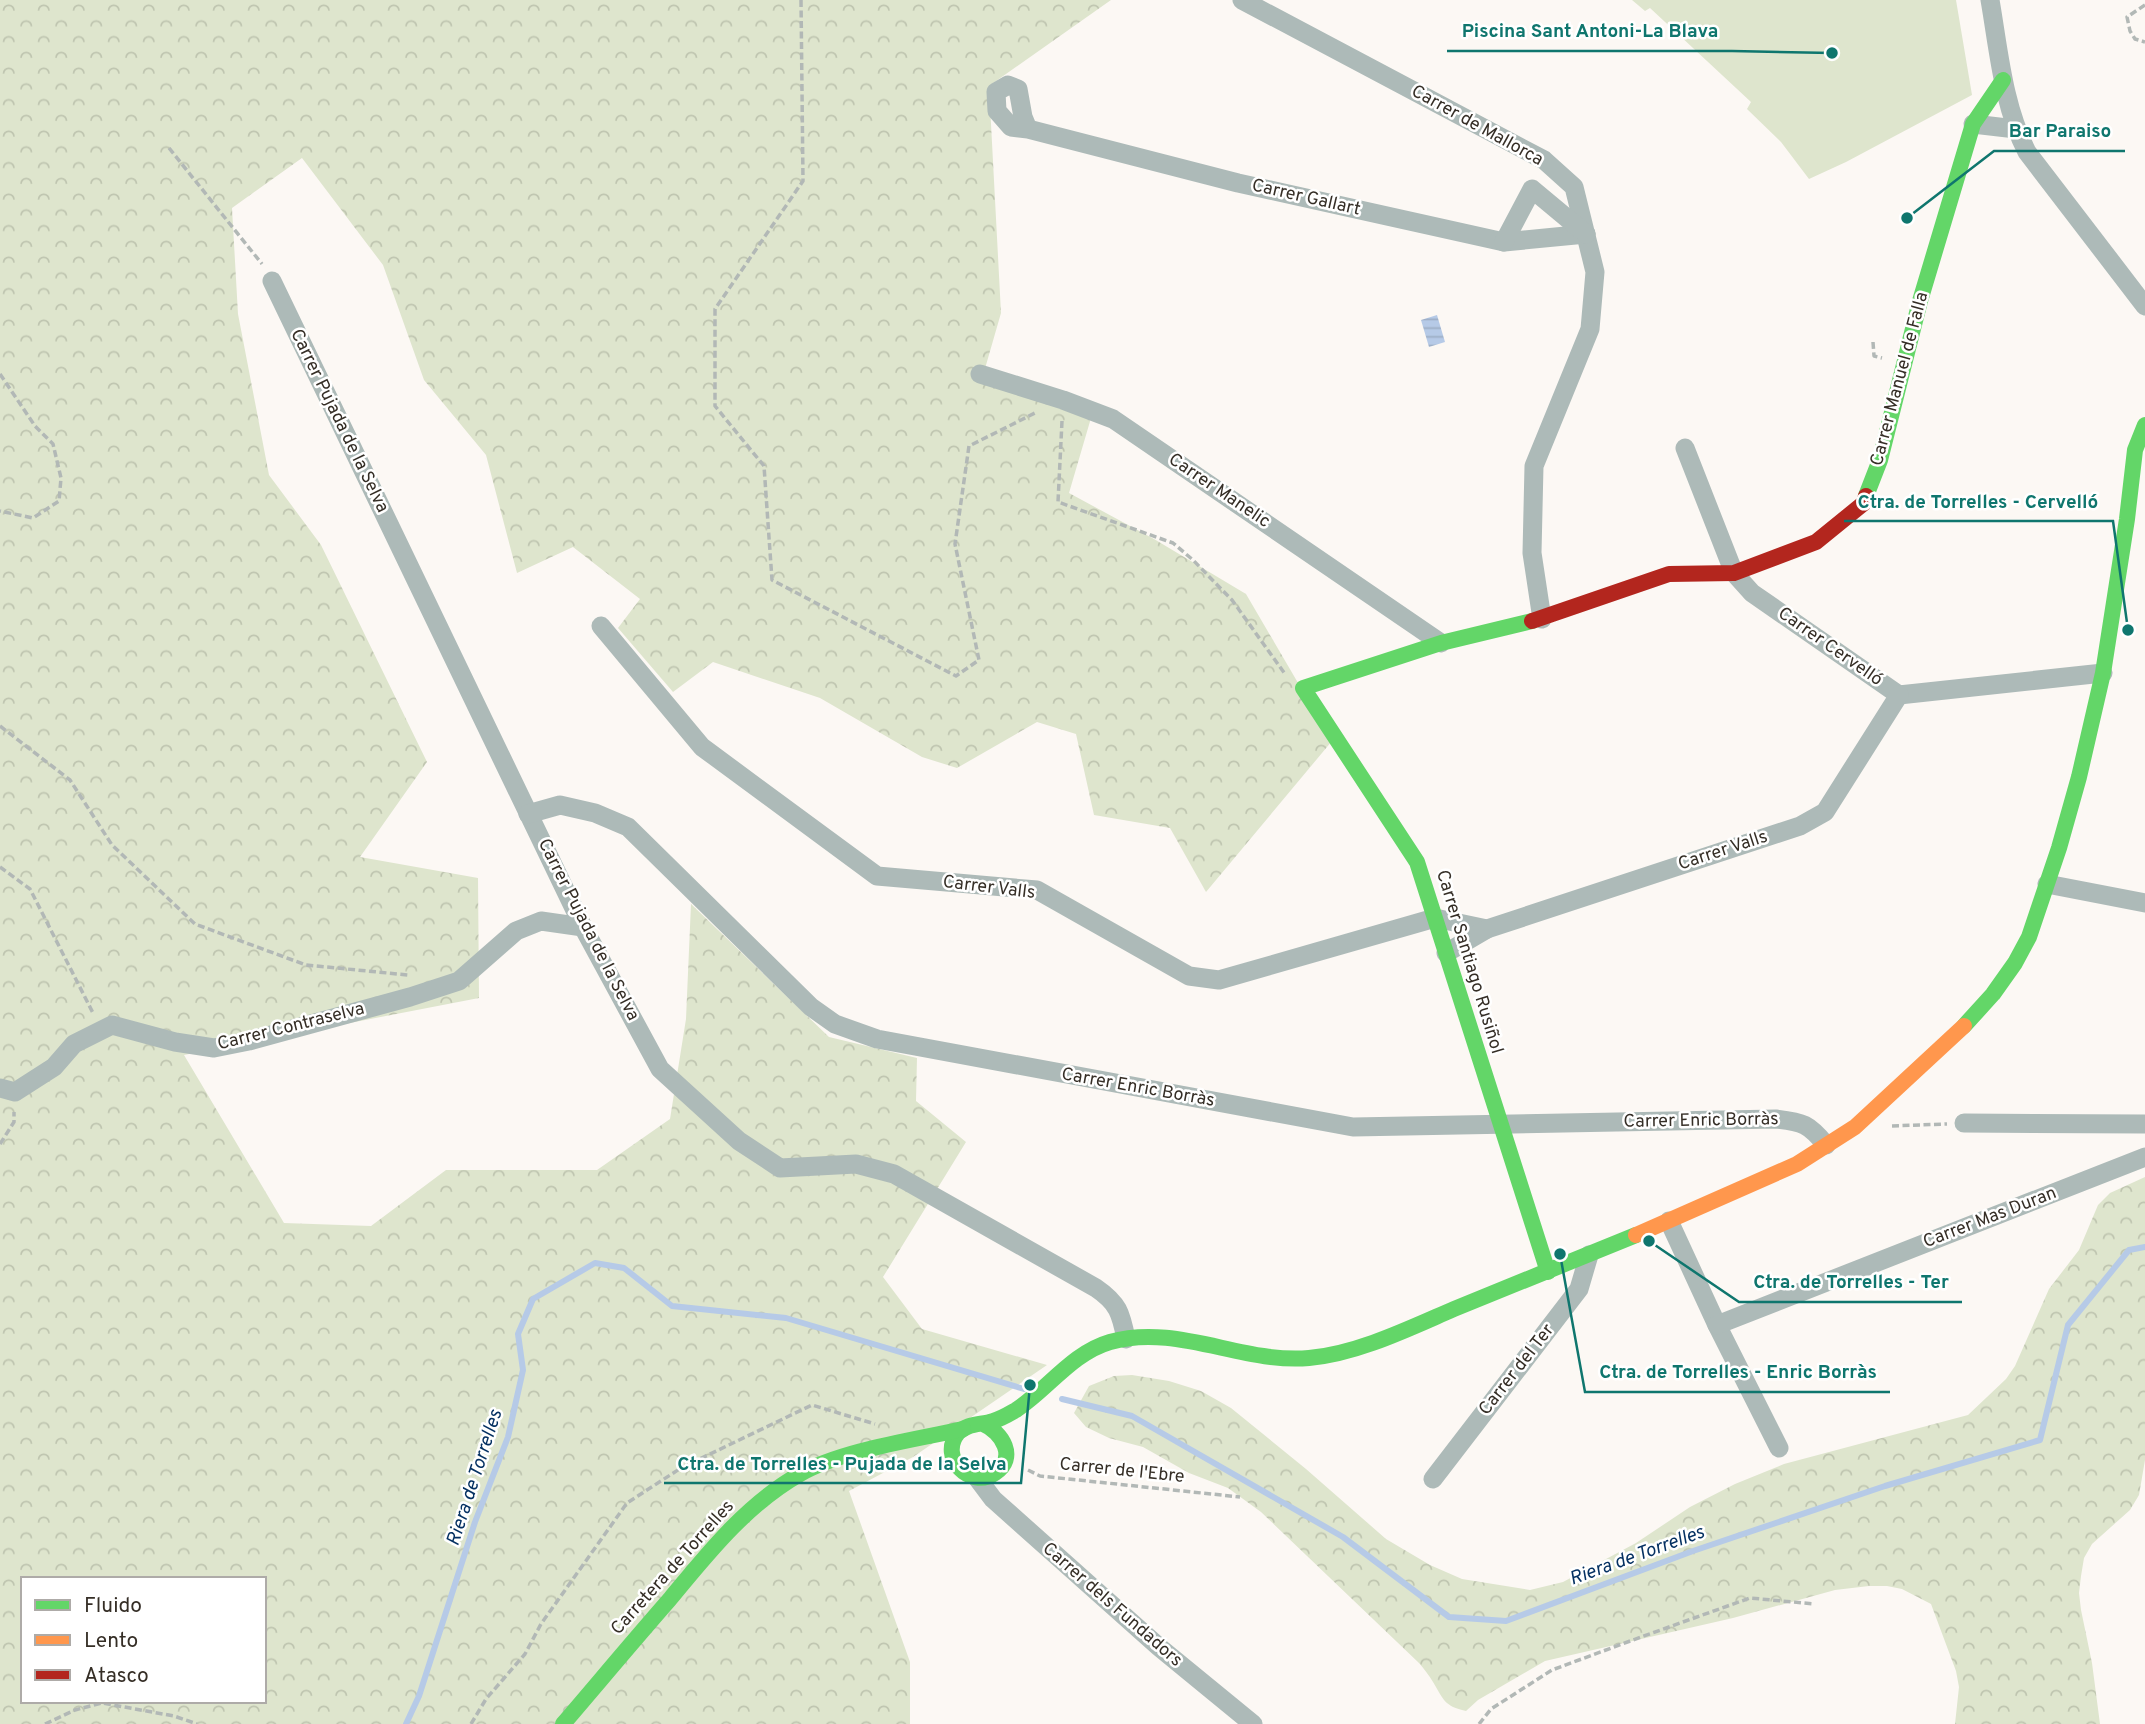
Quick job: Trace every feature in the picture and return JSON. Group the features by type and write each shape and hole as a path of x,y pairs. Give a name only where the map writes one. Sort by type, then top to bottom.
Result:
{"main road":[{"name":"Carrer Manuel de Falla","path":"1303,688 1440,643 1542,619 1669,574 1734,573 1816,542 1864,503 1880,460 1920,301 1973,124 2003,80"},
{"path":"953,1460 953,1443 963,1429 1001,1418 1038,1394 1089,1352 1126,1339 1157,1335 1271,1358 1293,1360 1329,1356 1548,1272 1753,1185 1797,1164 1855,1127 1964,1026 1993,994 2029,937 2079,778 2103,673 2135,450 2145,425"},
{"name":"Carrer Santiago Rusiñol","path":"1303,688 1417,862 1548,1272"},
{"path":"907,1443 953,1460 965,1475 978,1479 996,1473 1038,1394"},
{"path":"983,1424 999,1432 1005,1441 1011,1443"},
{"name":"Carretera de Torrelles","path":"563,1724 695,1569 730,1530 765,1498 800,1474 833,1459 963,1429"}],"street":[{"name":"Carrer de Mallorca","path":"1242,0 1544,160 1574,187 1595,272 1590,329 1534,466 1532,552 1542,619"},
{"path":"1990,0 2003,80 2016,129 2027,152 2145,306"},
{"path":"1973,124 2016,129"},
{"name":"Carrer Gallart","path":"1028,128 1238,183 1504,243 1586,234"},
{"path":"1504,243 1532,189 1586,234"},
{"name":"Carrer Pujada de la Selva","path":"272,281 583,927 660,1069 740,1141 780,1168 856,1164 894,1174 1112,1298 1126,1339"},
{"name":"Carrer Manelic","path":"980,374 1113,419 1440,643"},
{"path":"1685,448 1734,573"},
{"name":"Carrer Cervelló","path":"1734,573 1752,593 1899,695 2103,673"},
{"name":"Carrer Valls","path":"601,626 702,747 877,876 1037,890 1189,976 1219,981 1435,918 1487,929"},
{"name":"Carrer Valls","path":"1446,953 1487,929 1800,826 1825,812 1899,695"},
{"name":"Carrer Enric Borràs","path":"528,814 560,805 595,813 628,827 811,1007 835,1024 877,1040 1353,1127 1776,1119 1800,1121 1813,1129 1826,1145"},
{"path":"2047,884 2145,903"},
{"name":"Carrer Contraselva","path":"102,1029 112,1025 175,1042 214,1048 249,1041 459,981 516,931 541,921 583,927"},
{"path":"8,1090 54,1067 74,1044 102,1029"},
{"path":"1964,1123 2145,1124"},
{"name":"Carrer Mas Duran","path":"1717,1325 2145,1157"},
{"path":"1669,1221 1717,1325 1779,1448"},
{"name":"Carrer del Ter","path":"1433,1479 1579,1289 1589,1255"},
{"name":"Carrer dels Fundadors","path":"978,1479 993,1499 1159,1647 1253,1724"}],"path":[{"path":"802,0 803,181 715,309 715,405 764,466 772,580 956,676 979,660 955,544 969,446 1063,400 1058,502 1173,543 1233,600 1290,680 1303,688"},
{"path":"2145,5 2127,16 2135,39 2145,42"},
{"path":"169,148 256,255 272,281"},
{"path":"1873,342 1874,356"},
{"path":"0,374 35,426 52,444 61,478 60,502 33,518 0,511"},
{"path":"0,726 70,780 112,845 195,923 306,965 418,976"},
{"path":"0,867 30,889 102,1029"},
{"path":"0,1144 14,1122 8,1090"},
{"path":"1855,1127 1964,1123"},
{"path":"471,1724 486,1699 525,1654 541,1623 627,1503 681,1468 812,1405 871,1422 907,1443"},
{"name":"Carrer de l'Ebre","path":"1011,1443 1040,1476 1240,1497"},
{"path":"1479,1724 1491,1709 1552,1670 1641,1637 1750,1598 1814,1604"},
{"path":"45,1724 75,1710 102,1703 174,1716 197,1724"}],"green space":[{"path":"0,0 1111,0 989,86 1001,313 982,379 1091,418 1069,493 1154,539 1246,594 1332,741 1206,892 1170,828 1094,815 1076,734 1037,722 957,768 922,757 820,698 713,662 673,692 618,628 640,599 573,547 517,573 486,455 424,380 383,265 302,158 232,208 238,314 269,475 321,545 427,762 360,857 478,878 479,998 184,1055 284,1223 371,1226 446,1170 597,1170 670,1119 686,1019 691,904 829,1037 917,1058 916,1101 966,1142 883,1277 922,1329 1047,1365 913,1457 849,1491 910,1662 910,1724 0,1724"},
{"path":"1632,0 1956,0 1972,95 1809,179 1781,142 1747,109 1751,102 1650,8 1645,11"},
{"path":"2145,1177 2145,1460 2139,1495 2130,1510 2092,1544 2084,1558 2079,1593 2100,1724 1955,1724 1959,1687 1956,1671 1931,1604 1902,1589 1887,1586 1835,1590 1733,1618 1545,1661 1478,1700 1466,1711 1459,1709 1445,1701 1419,1663 1261,1512 1228,1488 1189,1473 1143,1447 1109,1438 1086,1427 1074,1413 1089,1386 1114,1376 1132,1375 1169,1381 1201,1391 1231,1408 1386,1539 1430,1565 1462,1579 1530,1590 1563,1582 1636,1543 1690,1507 1735,1484 1784,1464 1968,1415 2006,1379 2015,1366 2049,1289 2079,1250 2098,1205 2110,1193"}],"water":[{"path":"1437,315 1445,342 1429,347 1421,320"}],"waterway":[{"name":"Riera de Torrelles","path":"1062,1399 1132,1416 1343,1537 1449,1617 1506,1621 1693,1551 1885,1486 2040,1440 2068,1325 2129,1250 2145,1247"},
{"name":"Riera de Torrelles","path":"406,1724 419,1696 475,1522 508,1437 523,1370 518,1334 533,1299 595,1263 624,1268 672,1306 786,1318 1024,1389"}],"traffic: fast":[{"path":"1866,496 1880,460 1920,301 1973,124 2003,80"},
{"path":"1964,1026 1993,994 2029,937 2059,848 2103,673 2135,450 2145,425"},
{"path":"1532,621 1441,643 1303,688 1417,862 1548,1272"},
{"path":"983,1424 1001,1439 1005,1446 1006,1460 995,1473 976,1477 967,1474 954,1461 953,1442 958,1433 966,1427 996,1420 1016,1410 1072,1363 1096,1347 1135,1337 1160,1337 1284,1358 1327,1356 1383,1339 1636,1235"},
{"path":"563,1724 714,1547 746,1515 781,1486 836,1458 963,1429"}],"traffic: slow":[{"path":"1636,1235 1797,1164 1855,1127 1964,1026"}],"traffic: jam":[{"path":"1532,621 1669,574 1734,573 1816,542 1864,503 1866,496"}],"place":[{"name":"Piscina Sant Antoni-La Blava","path":"1832,53"},
{"name":"Bar Paraiso","path":"1907,218"},
{"name":"Ctra. de Torrelles - Cervelló","path":"2128,630"},
{"name":"Ctra. de Torrelles - Ter","path":"1649,1241"},
{"name":"Ctra. de Torrelles - Enric Borràs","path":"1560,1254"},
{"name":"Ctra. de Torrelles - Pujada de la Selva","path":"1030,1385"}]}
